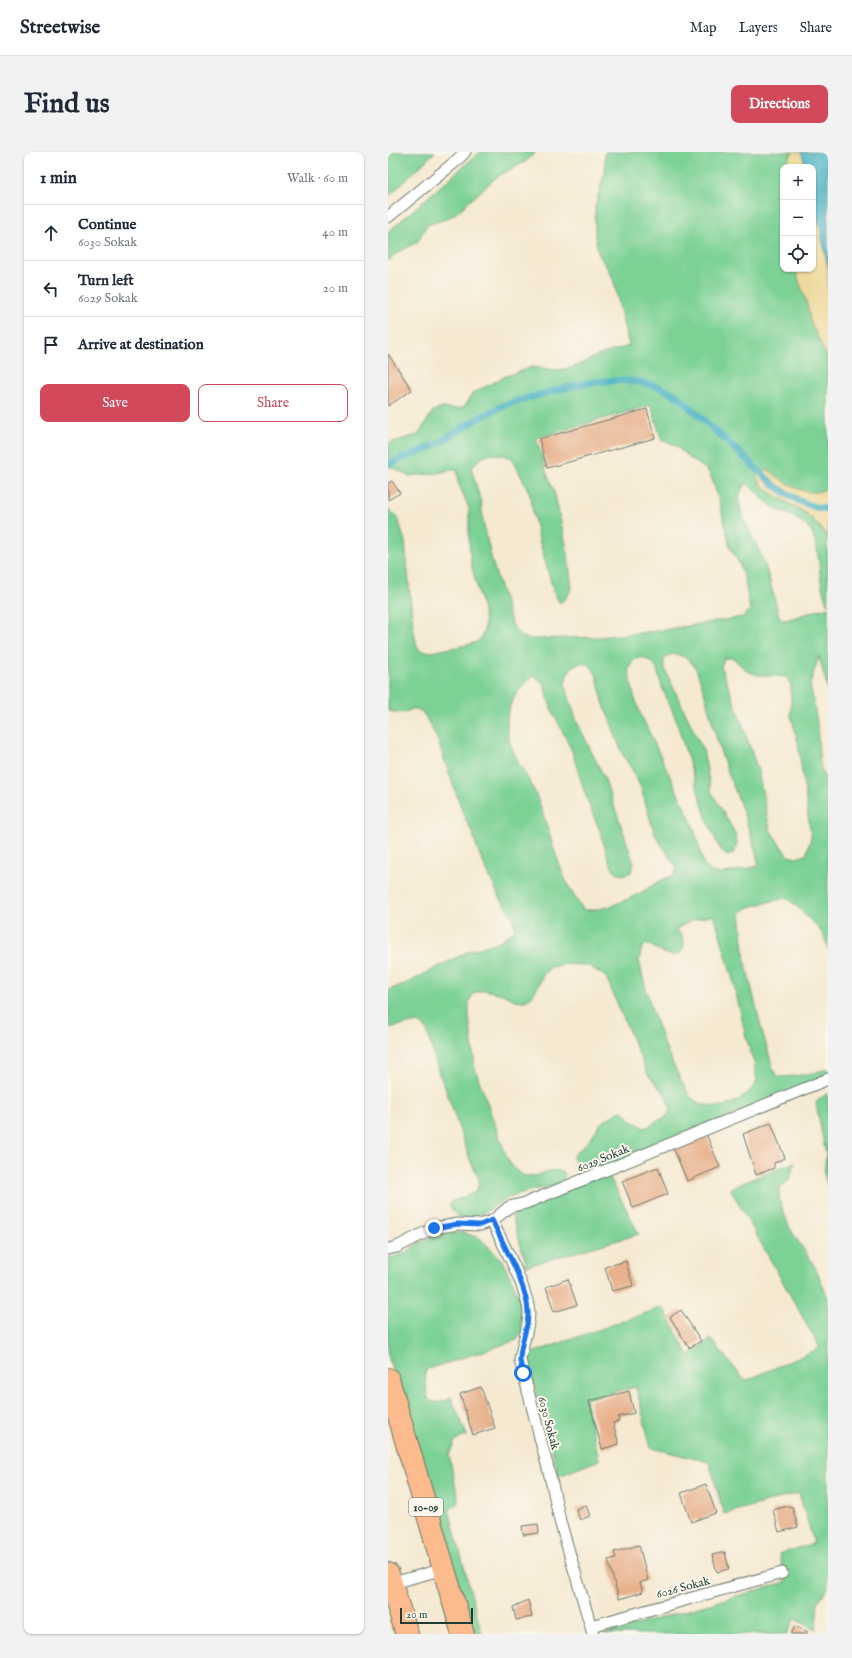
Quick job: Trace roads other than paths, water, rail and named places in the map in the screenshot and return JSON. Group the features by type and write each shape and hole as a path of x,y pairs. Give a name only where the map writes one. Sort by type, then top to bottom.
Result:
{"main road":[{"name":"10-09","path":"388,1379 463,1634"},
{"path":"389,1581 407,1634"}],"lane":[{"path":"388,217 456,162 465,152"},
{"name":"6029 Sokak","path":"388,1249 397,1247 434,1228 458,1224 480,1225 492,1220 509,1207 526,1203 828,1079"},
{"name":"6030 Sokak","path":"492,1220 525,1293 528,1312 528,1326 521,1349 520,1360 560,1521 592,1630"},
{"path":"389,1581 444,1569"},
{"name":"6026 Sokak","path":"592,1630 782,1572"}],"water":[{"path":"801,152 828,152 828,268 816,210 816,164 805,164"}],"waterway":[{"path":"390,464 430,448 484,415 510,403 593,382 628,381 663,389 680,398 775,486 799,501 815,507 828,509"}]}
